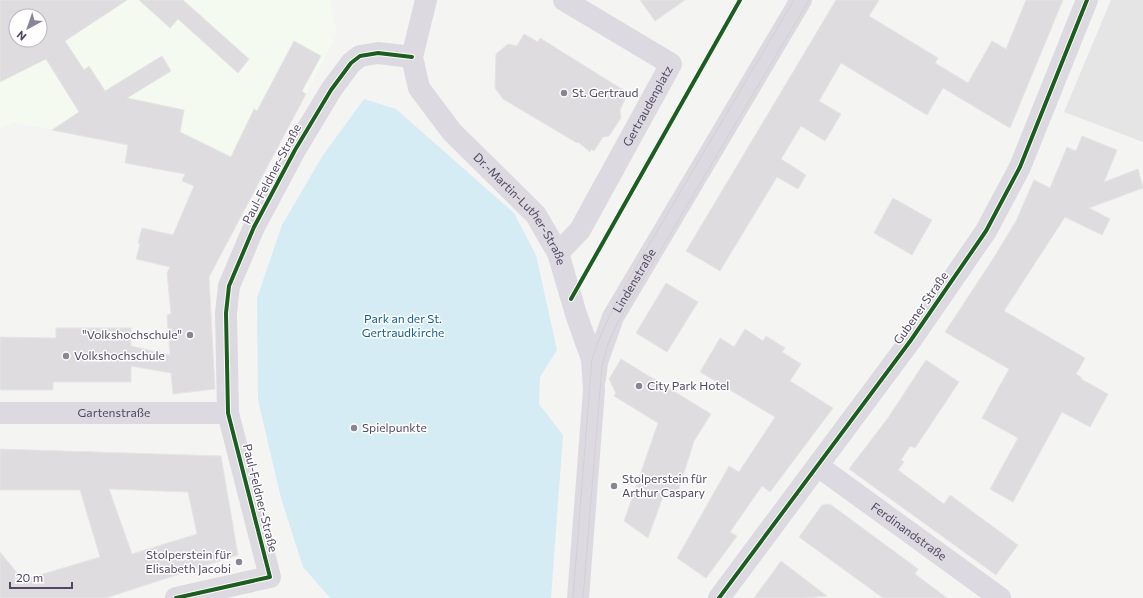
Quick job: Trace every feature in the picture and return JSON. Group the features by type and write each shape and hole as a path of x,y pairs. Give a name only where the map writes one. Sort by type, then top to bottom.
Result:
{"street":[{"path":"412,57 426,0"},
{"name":"Gertraudenplatz","path":"558,253 580,230 671,64 564,0"},
{"name":"Lindenstraße","path":"578,598 594,378 597,362 613,317 801,0"},
{"name":"Gubener Straße","path":"719,598 911,340 986,232 1020,167 1087,0"},
{"name":"Paul-Feldner-Straße","path":"176,598 270,577 228,413 226,313 229,286 254,227 295,150 331,90 351,63 360,56 378,53 412,57"},
{"name":"Dr.-Martin-Luther-Straße","path":"412,57 419,88 452,132 536,215 558,253 576,314 592,359 594,378"},
{"name":"Gartenstraße","path":"0,413 228,413"},
{"name":"Ferdinandstraße","path":"818,466 1000,598"}],"shaded area":[{"path":"0,0 330,0 337,34 256,189 176,155 13,122 0,130"},
{"path":"1111,0 1143,0 1143,142 1064,112"}],"green space":[{"name":"Park an der St. Gertraudkirche","path":"364,99 396,109 514,213 536,255 557,350 540,377 539,404 563,435 551,598 330,598 303,567 281,498 258,400 257,298 282,225 323,155"}],"building":[{"path":"0,0 127,0 65,41 84,70 89,66 105,91 162,56 171,71 127,98 184,110 180,132 231,157 254,109 257,111 294,41 321,56 302,91 306,94 209,277 215,389 173,394 171,373 131,366 131,382 53,382 53,390 0,390 0,337 56,338 56,328 131,328 131,346 170,355 167,315 171,314 167,273 170,267 136,259 140,244 138,243 142,228 173,235 194,186 182,181 185,174 125,163 128,145 52,130 79,112 46,59 0,82"},
{"path":"139,0 183,0 249,59 238,73 178,19 170,28"},
{"path":"640,0 685,0 655,21"},
{"path":"836,0 879,0 869,16 938,58 935,63 968,83 992,41 1006,49 1026,0 1063,0 1010,128 943,88 927,115 841,63 819,101 841,114 825,141 801,126 781,159 806,175 798,189 777,177 720,271 686,251"},
{"name":"St. Gertraud","path":"524,34 538,42 540,38 628,93 620,110 621,118 609,136 603,137 594,151 591,149 590,152 578,142 577,143 503,99 495,88 496,54 508,44 517,46"},
{"path":"1082,136 1117,150 1104,182 1138,169 1143,188 1089,208 1110,219 1102,235 1065,217 1004,311 1085,358 1076,374 1082,378 1081,379 1108,394 1090,427 1062,412 1013,502 990,489 1018,438 982,418 1009,369 945,332 1016,221 1034,180 1050,188 1067,147 1076,151"},
{"path":"893,198 932,220 912,255 874,233"},
{"path":"666,283 698,302 667,352 636,333"},
{"path":"745,329 763,341 766,336 785,348 782,352 801,364 790,381 833,408 770,492 762,486 730,532 737,536 706,578 677,558 729,466 739,472 775,417 700,372 720,338 734,347"},
{"path":"621,359 711,414 694,441 676,498 665,491 648,538 624,521 658,423 614,396 616,393 609,379"},
{"path":"926,360 959,382 915,448 910,446 901,460 904,462 898,470 944,504 950,495 1018,545 996,575 849,469 888,418"},
{"path":"0,449 221,456 238,555 106,598 0,598 0,552 23,580 100,557 80,490 0,490","holes":["109,489 188,492 197,534 132,554"]},
{"path":"830,504 918,569 915,574 947,598 883,598 799,537 822,505"},
{"path":"781,561 827,596 806,598 754,598"}],"tram line":[{"path":"573,598 592,359 599,339 628,281 794,0"},
{"path":"583,598 602,366 608,344 618,322 809,0"}],"cycle path":[{"path":"571,299 740,0"},
{"path":"719,598 911,340 986,231 1020,167 1087,0"},
{"path":"176,598 270,577 228,413 226,313 229,286 254,227 295,150 331,90 351,63 360,56 378,53 412,57"}],"place":[{"name":"St. Gertraud","path":"564,93"},
{"name":"\"Volkshochschule\"","path":"190,335"},
{"name":"Volkshochschule","path":"66,356"},
{"name":"City Park Hotel","path":"639,386"},
{"name":"Spielpunkte","path":"354,428"},
{"name":"Stolperstein für Arthur Caspary","path":"614,486"},
{"name":"Stolperstein für Elisabeth Jacobi","path":"239,562"}]}
